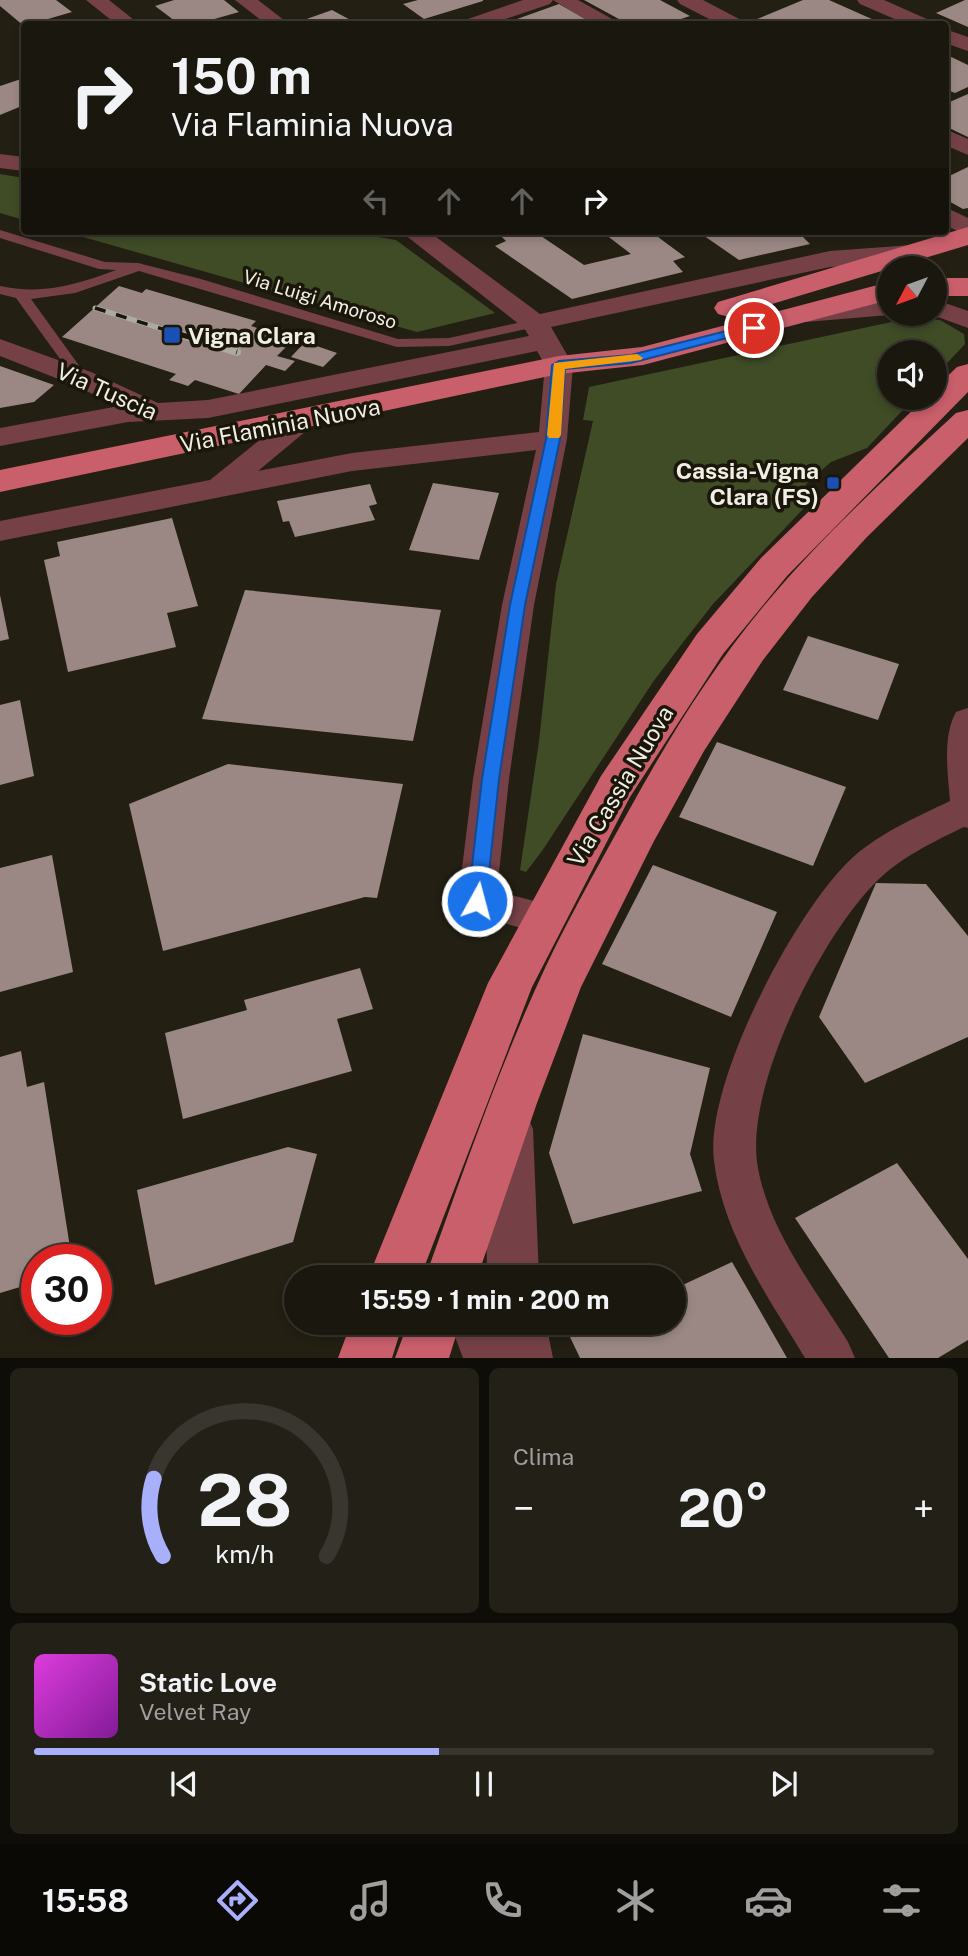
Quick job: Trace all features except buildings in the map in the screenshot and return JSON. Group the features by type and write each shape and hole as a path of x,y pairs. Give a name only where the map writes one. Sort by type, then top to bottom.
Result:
{"main road":[{"name":"Via Flaminia Nuova","path":"0,481 302,420 546,343 622,336 713,312 968,236"},
{"path":"947,287 968,287"},
{"name":"Via Flaminia Nuova","path":"546,343 643,356 877,294"},
{"name":"Via Cassia Nuova","path":"399,1265 511,983 615,787 710,644 796,543 968,374"},
{"name":"Via Cassia Nuova","path":"457,1265 509,1114 554,997 642,825 719,696 751,649 825,561 895,488 968,420"},
{"path":"365,1357 373,1335"},
{"path":"422,1357 430,1335"}],"street":[{"path":"96,0 125,21"},
{"path":"245,0 275,21"},
{"path":"484,21 543,0"},
{"path":"563,0 602,21"},
{"path":"687,0 728,21"},
{"path":"867,0 915,21"},
{"path":"949,37 968,45"},
{"path":"949,138 968,148"},
{"path":"0,161 21,164"},
{"path":"949,217 968,229"},
{"path":"417,235 546,343 553,439 518,605 491,779 477,901 543,919"},
{"name":"Via Flaminia Nuova","path":"0,437 114,415 208,409 546,343 830,259 912,253"},
{"path":"947,305 968,304"},
{"name":"Via Flaminia Nuova","path":"804,314 877,308"},
{"path":"947,311 968,320"},
{"name":"Via Tuscia","path":"0,347 82,378 213,438"},
{"path":"220,486 302,420"},
{"path":"0,531 352,462 553,439"},
{"path":"832,1357 754,1225 736,1165 734,1139 739,1110 763,1036 781,998 841,897 878,859 968,811 965,758 968,721"},
{"path":"509,1114 513,1265"},
{"path":"449,1134 441,1203 452,1265"},
{"path":"481,1335 489,1357"},
{"path":"522,1335 526,1357"}],"lane":[{"name":"Via Luigi Amoroso","path":"0,234 104,266 138,267 196,282 379,338 408,344 450,341 546,343"},
{"path":"0,290 22,296 73,292 86,284 138,267"},
{"path":"22,296 82,378"}],"green space":[{"path":"0,174 21,178 21,219 0,213"},
{"path":"76,235 367,235 396,240 495,313 417,332"},
{"path":"947,324 964,334 965,344 947,363 947,340 877,340 877,410 903,410 867,448 831,462 806,484 804,508 713,604 653,682 526,872 520,870 539,741 556,584 593,421 583,420 589,387 877,325"}],"railway":[{"path":"95,308 185,336"},
{"path":"179,334 237,352"}],"slow traffic":[{"path":"554,435 559,365 637,358"}],"place":[{"name":"Vigna Clara","path":"172,335"},
{"name":"Cassia-Vigna Clara (FS)","path":"833,483"}],"route":[{"path":"477,901 491,779 518,605 553,439 559,365 631,359 754,328"}]}
